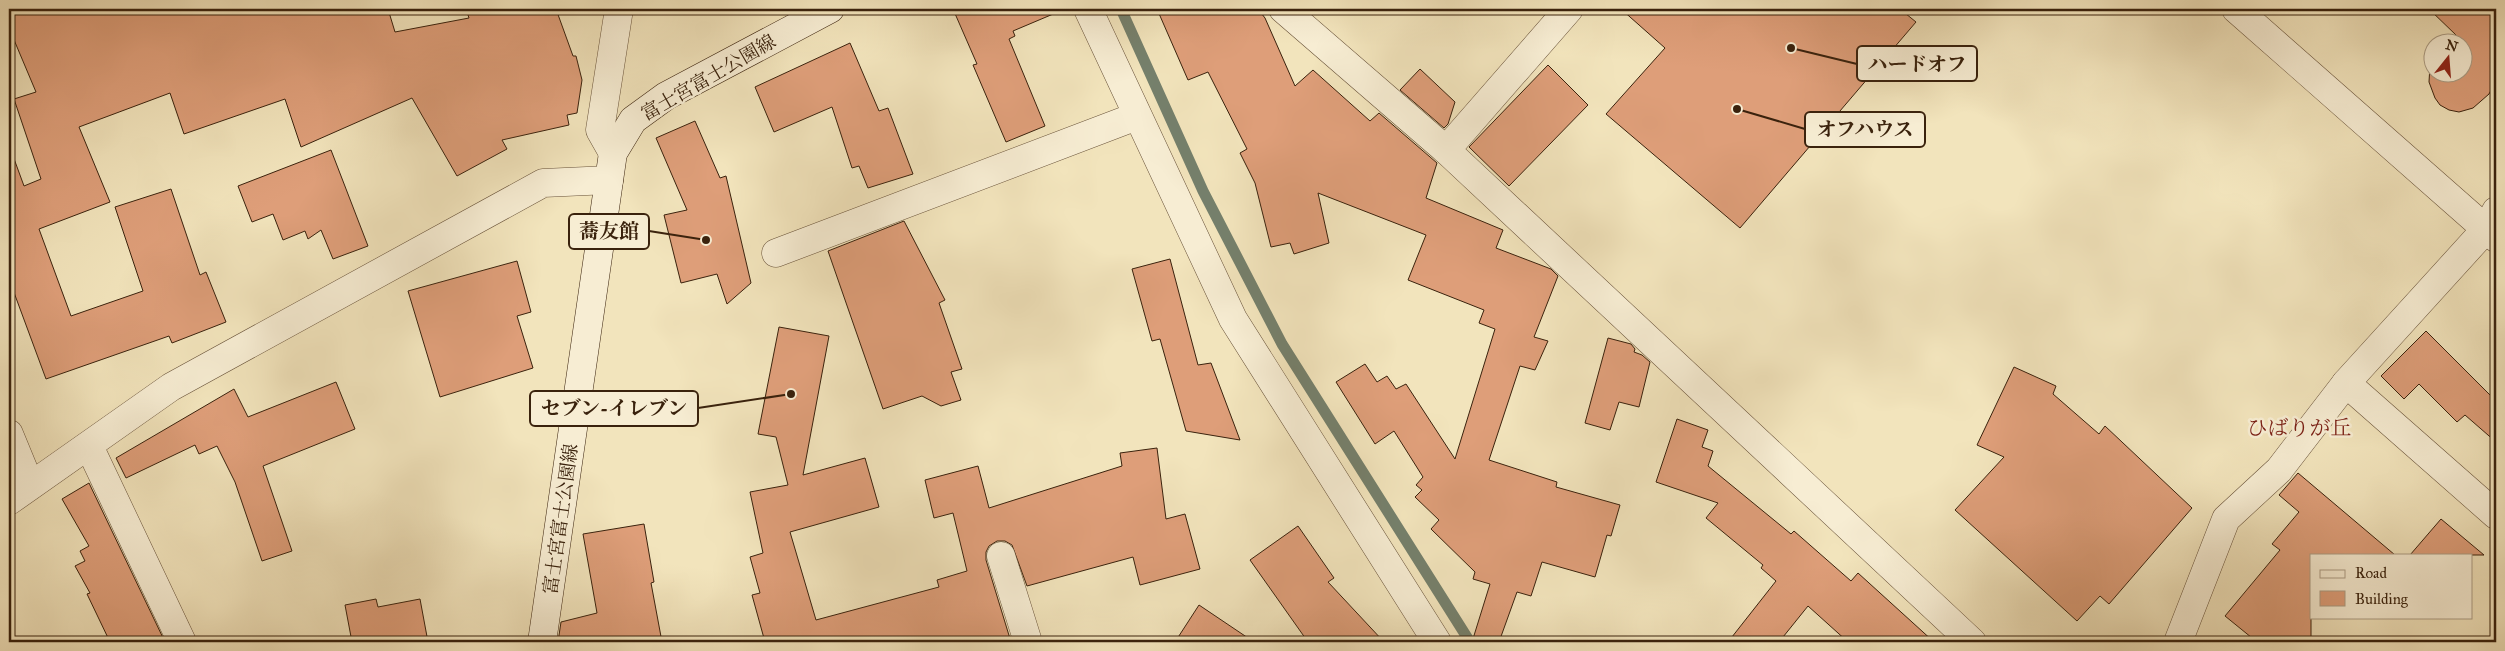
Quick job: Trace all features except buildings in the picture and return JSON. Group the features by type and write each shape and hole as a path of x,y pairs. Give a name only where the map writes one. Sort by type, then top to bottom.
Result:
{"street":[{"path":"613,153 600,130 619,9"},
{"name":"富士宮富士公園線","path":"542,642 613,153 633,120 666,96 830,9"},
{"path":"1088,9 1233,319 1437,642"},
{"path":"1283,9 1446,150 1972,642"},
{"path":"1446,150 1569,9"},
{"path":"2178,642 2226,519 2279,470 2346,383 2493,226 2236,9"},
{"path":"776,253 1137,116"},
{"path":"9,434 19,493 171,387 543,182 609,180"},
{"path":"2346,383 2496,514"},
{"path":"89,446 182,642"},
{"path":"1001,556 1028,642"}],"waterway":[{"path":"1121,9 1203,191 1282,344 1470,642"}],"place":[{"name":"ハードオフ","path":"1791,48"},
{"name":"オフハウス","path":"1737,109"},
{"name":"蕎友館","path":"706,240"},
{"name":"セブン-イレブン","path":"791,394"}],"district":[{"name":"ひばりが丘","path":"2299,428"}]}
